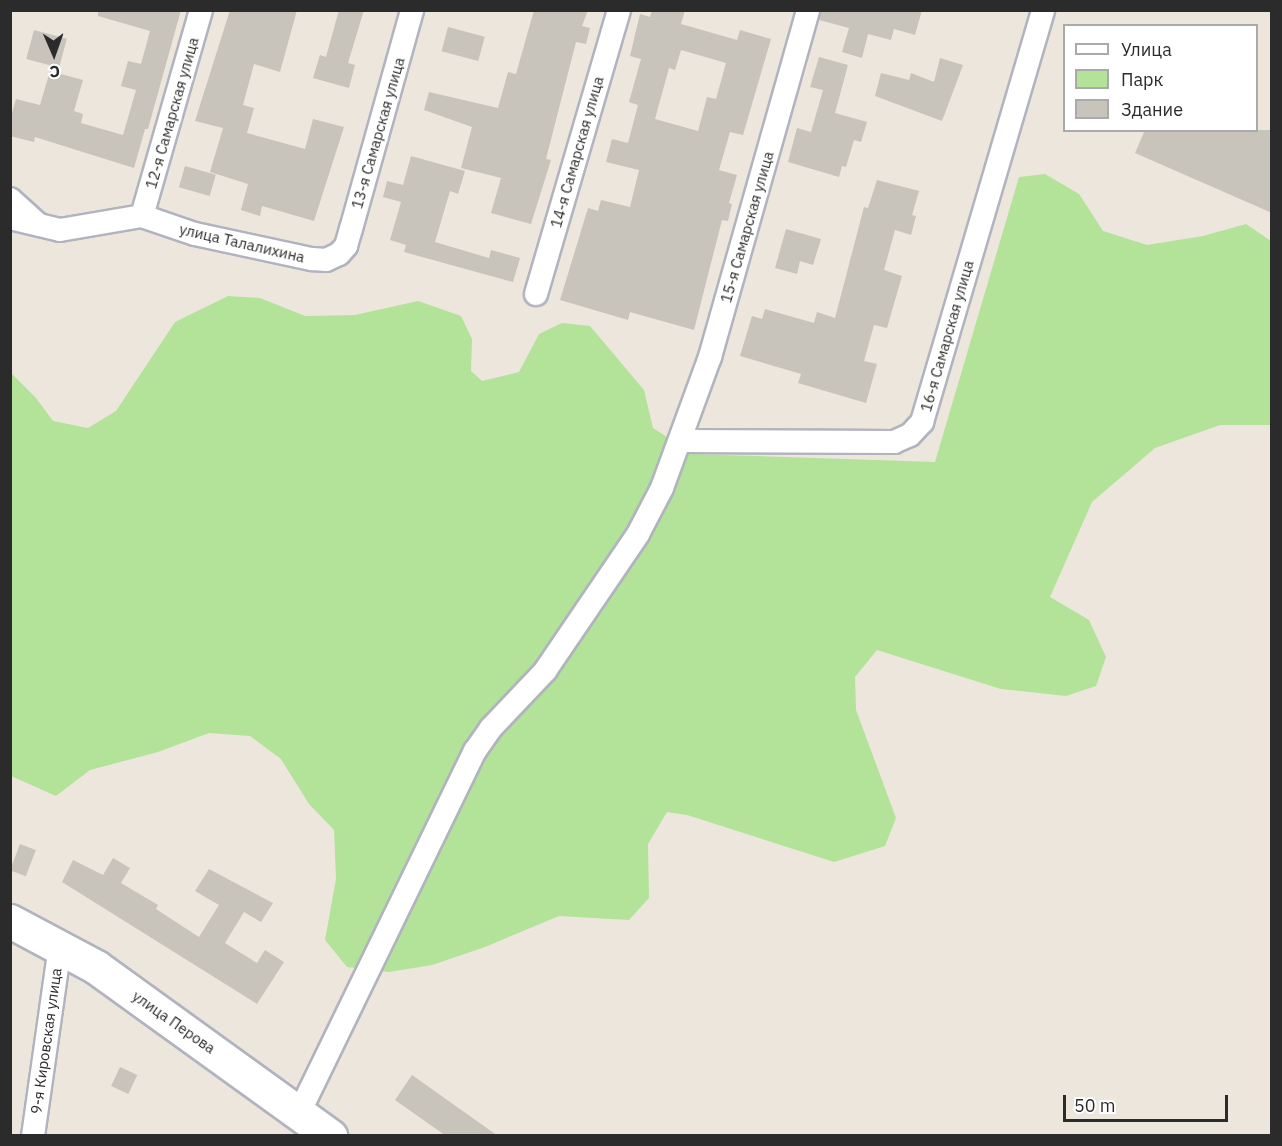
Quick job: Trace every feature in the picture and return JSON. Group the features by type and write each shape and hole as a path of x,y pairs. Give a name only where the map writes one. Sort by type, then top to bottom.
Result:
{"street":[{"name":"12-я Самарская улица","path":"142,216 201,10"},
{"name":"13-я Самарская улица","path":"339,254 346,246 412,10"},
{"name":"14-я Самарская улица","path":"536,294 619,10"},
{"name":"15-я Самарская улица","path":"299,1113 475,751 491,728 545,671 638,534 662,488 710,357 808,10"},
{"name":"16-я Самарская улица","path":"680,441 894,442 910,435 922,422 1043,10"},
{"path":"10,199 39,225"},
{"name":"улица Талалихина","path":"10,218 60,230 80,228 128,216 142,216 195,234 312,259 326,260 339,254"},
{"name":"улица Перова","path":"10,921 96,967 330,1136"},
{"name":"9-я Кировская улица","path":"33,1136 60,946"}],"green space":[{"path":"1045,174 1079,194 1103,231 1147,245 1203,236 1246,224 1271,241 1271,425 1220,425 1155,448 1092,502 1050,597 1089,620 1106,657 1096,686 1066,696 1001,689 877,650 855,677 856,710 896,818 885,846 834,862 687,815 667,812 648,844 649,898 629,920 559,916 485,947 432,965 389,972 347,967 325,940 336,879 334,830 309,804 281,759 250,736 209,733 158,752 90,770 56,796 11,776 10,372 36,398 53,421 88,428 116,411 175,322 228,296 260,298 305,316 355,315 418,301 461,316 472,339 471,371 482,381 519,372 539,334 562,323 590,326 644,390 653,428 693,454 935,462 1019,177"}],"building":[{"path":"98,10 181,10 148,129 145,129 134,168 35,137 34,142 10,136 10,120 16,99 40,105 50,71 83,80 74,111 83,114 81,123 123,135 136,90 121,86 128,61 141,64 150,31 98,16"},
{"path":"230,10 297,10 280,72 254,64 243,105 254,108 247,133 305,149 313,119 344,127 314,221 262,206 260,216 241,210 248,184 210,172 223,128 195,121"},
{"path":"339,10 364,10 348,63 355,65 349,88 313,78 320,55 326,57"},
{"path":"534,10 588,10 582,26 590,28 586,44 576,42 546,159 551,160 531,224 491,213 501,178 461,168 472,127 424,110 429,92 498,108 508,72 516,74"},
{"path":"652,10 685,10 681,24 737,40 740,30 771,39 743,135 730,132 719,170 737,175 729,203 732,204 728,221 722,220 694,330 630,312 628,320 560,300 588,208 598,211 601,200 630,207 639,170 606,162 612,139 628,143 638,105 629,102 641,59 630,56 640,14 650,17","holes":["681,50 726,63 716,99 707,97 698,131 655,119 669,68 675,70"]},
{"path":"821,10 922,10 915,35 894,29 891,40 868,34 862,58 842,52 849,28 819,20"},
{"path":"448,27 485,37 478,61 442,51"},
{"path":"34,30 67,39 59,68 26,59"},
{"path":"819,57 848,65 835,113 867,122 861,142 854,140 846,167 842,166 839,177 788,162 797,128 811,132 823,90 810,87"},
{"path":"940,58 963,65 942,121 875,96 881,73 909,80 911,73 934,82"},
{"path":"1272,130 1272,213 1135,153 1144,132"},
{"path":"411,156 465,171 458,194 450,191 435,242 489,258 491,250 520,258 513,282 404,252 406,245 390,240 401,202 383,197 387,181 403,185"},
{"path":"185,166 216,175 210,196 179,187"},
{"path":"877,180 919,191 912,215 916,216 911,235 895,230 884,270 902,276 887,328 874,325 864,361 877,364 866,403 798,383 801,374 740,356 752,316 762,319 765,309 814,323 817,312 835,318 864,207 868,208"},
{"path":"786,229 821,239 813,265 800,261 797,274 775,268"},
{"path":"20,844 36,850 26,876 10,870"},
{"path":"113,858 130,868 121,883 158,905 156,909 199,937 219,905 195,891 209,869 273,903 261,922 244,912 225,943 257,963 265,950 284,962 257,1004 62,882 73,860 103,875"},
{"path":"120,1067 137,1075 128,1094 111,1086"},
{"path":"412,1075 498,1136 446,1136 395,1100"}]}
